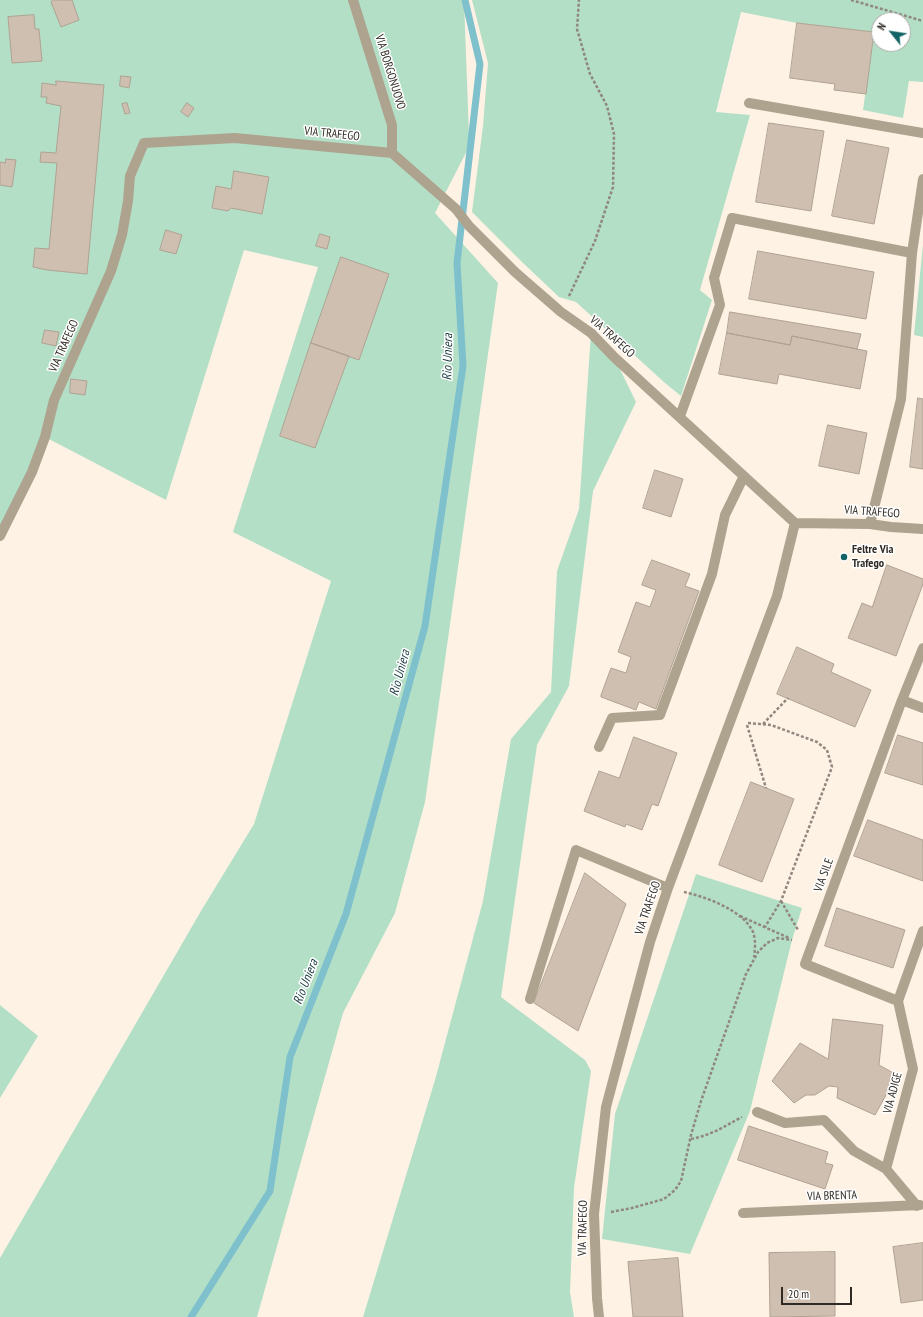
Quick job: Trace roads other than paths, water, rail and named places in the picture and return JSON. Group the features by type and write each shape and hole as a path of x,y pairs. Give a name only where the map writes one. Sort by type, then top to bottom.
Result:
{"street":[{"name":"VIA BORGONUOVO","path":"353,0 392,125 392,153"},
{"path":"749,103 923,133"},
{"name":"VIA TRAFEGO","path":"0,536 32,472 45,437 54,400 112,271 122,235 128,201 130,176 144,143 235,138 392,153 456,209 469,226 516,272 561,312 591,333 614,357 795,523 870,524 923,529"},
{"path":"870,524 901,400 912,254 923,179"},
{"path":"680,416 720,305 714,278 732,218 912,254"},
{"path":"599,747 612,718 660,714 712,574 725,516 744,476"},
{"name":"VIA TRAFEGO","path":"599,1317 594,1214 606,1107 650,942 668,888 778,596 795,523"},
{"path":"923,648 902,700 923,708"},
{"name":"VIA SILE","path":"898,1001 805,964 902,700"},
{"path":"530,999 576,850 668,888"},
{"path":"898,1001 923,931"},
{"name":"VIA ADIGE","path":"886,1169 913,1069 898,1001"},
{"path":"757,1112 785,1123 824,1120 854,1151 886,1169 920,1205"},
{"name":"VIA BRENTA","path":"743,1213 920,1205"}],"waterway":[{"name":"Rio Uniera","path":"191,1317 270,1191 290,1057 346,914 425,626 463,366 457,263 480,64 465,0"}],"place":[{"name":"Feltre Via Trafego","path":"844,557"}]}
